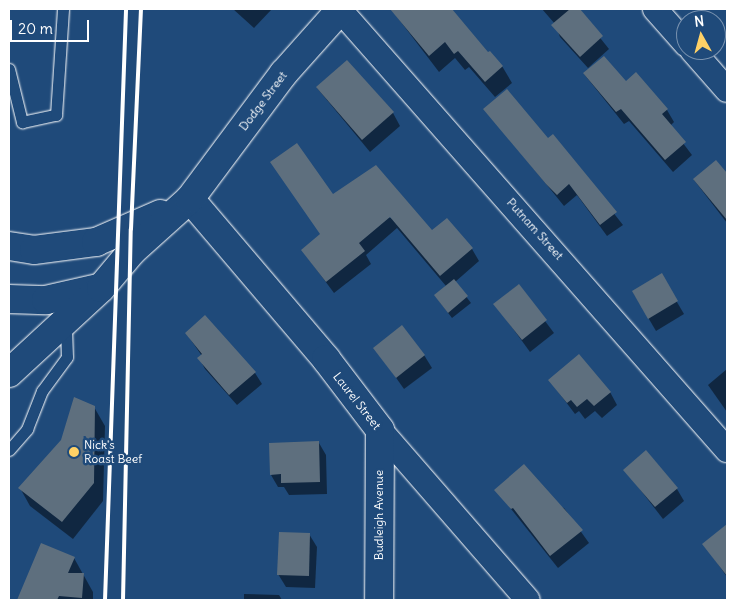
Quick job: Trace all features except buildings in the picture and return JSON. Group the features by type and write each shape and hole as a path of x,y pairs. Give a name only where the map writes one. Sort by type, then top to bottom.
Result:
{"main road":[{"name":"Dodge Street","path":"9,373 101,288 132,251 190,199 284,73 340,9"},
{"name":"Dodge Street","path":"9,246 34,250 96,242 131,228 190,199"},
{"name":"Laurel Street","path":"190,199 326,359 380,430"},
{"path":"9,299 46,300 101,288"},
{"name":"Budleigh Avenue","path":"379,600 380,430"}],"street":[{"name":"Putnam Street","path":"340,9 727,450"},
{"path":"655,9 676,33"},
{"path":"701,60 727,90"},
{"name":"Laurel Street","path":"380,430 528,600"}],"lane":[{"path":"9,69 22,122 56,115 63,9"},
{"path":"9,450 27,429 42,392 67,357 66,320"}],"railway":[{"path":"105,600 126,9"},
{"path":"123,600 131,229 141,9"}],"place":[{"name":"Nick's Roast Beef","path":"74,452"}]}
